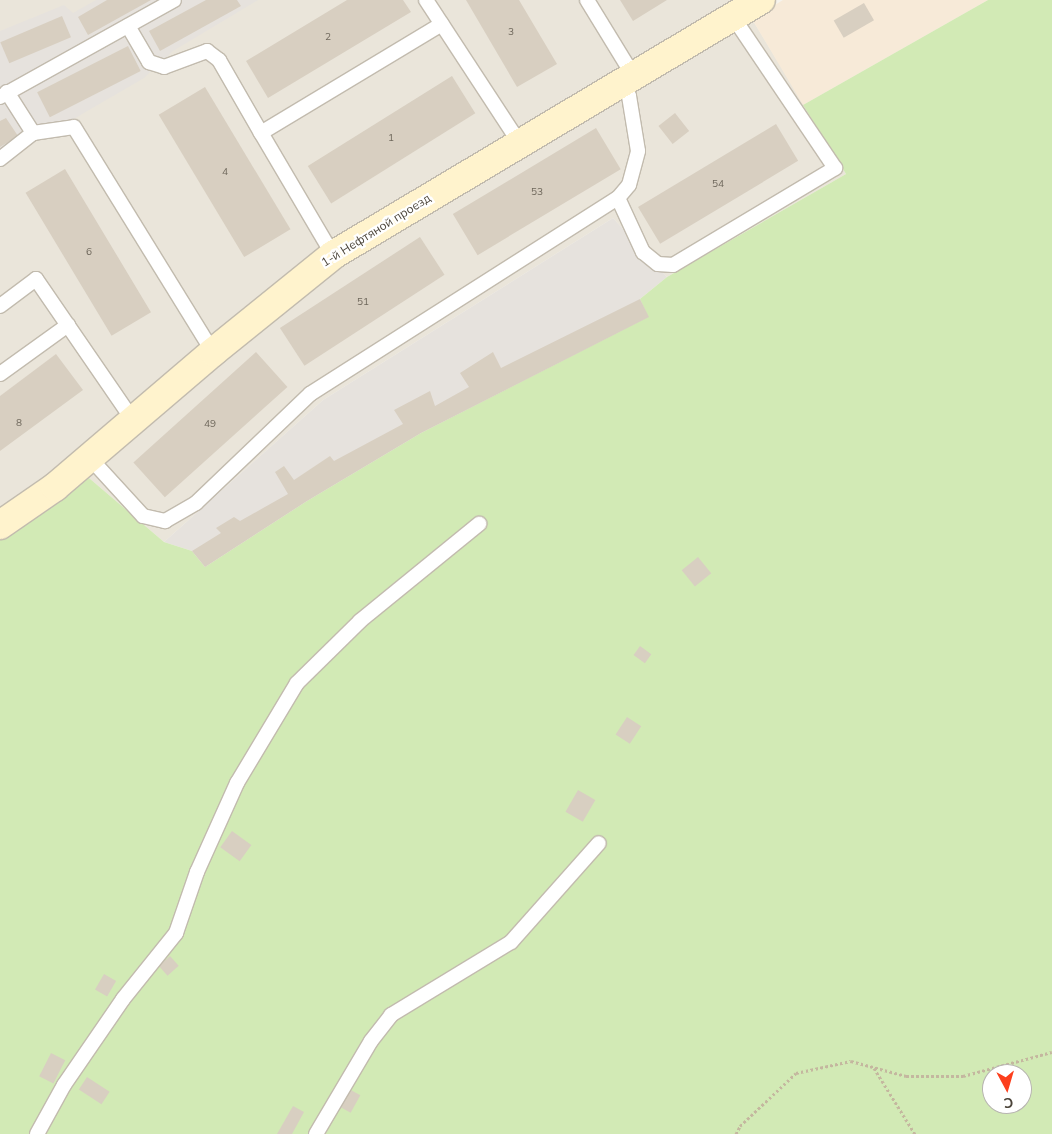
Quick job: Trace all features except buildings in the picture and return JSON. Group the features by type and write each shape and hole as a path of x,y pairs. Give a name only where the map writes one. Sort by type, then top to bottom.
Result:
{"street":[{"name":"1-й Нефтяной проезд","path":"0,525 54,487 213,352 333,255 519,142 761,0"}],"lane":[{"path":"33,133 4,94 174,0"},
{"path":"426,0 519,142"},
{"path":"89,457 143,516 165,522 196,504 310,394 618,198 629,185 638,151 627,78 587,0"},
{"path":"618,198 643,252 658,264 673,265 835,168 733,17"},
{"path":"261,133 442,24"},
{"path":"128,26 149,62 164,67 206,51 219,60 333,255"},
{"path":"0,159 33,133 74,127 213,352"},
{"path":"0,306 36,279 132,420"},
{"path":"0,374 68,325"},
{"path":"37,1134 64,1084 124,999 176,934 197,872 237,782 297,683 360,621 479,524"},
{"path":"316,1134 371,1041 391,1015 511,942 599,844"}],"path":[{"path":"736,1134 740,1126 796,1073 851,1061 906,1076 963,1076 1052,1052"},
{"path":"874,1068 915,1134"}],"shaded area":[{"path":"0,0 741,0 320,253 0,516"},
{"path":"96,0 258,0 173,51 144,78 22,149 0,166 0,31 64,5 73,13"},
{"path":"783,0 988,0 803,105 752,19"},
{"path":"752,19 846,174 667,277 613,218 323,400 164,542 89,478 102,461 341,262"},
{"path":"613,218 667,277 640,299 649,317 421,433 307,501 205,567 192,551 164,542 323,400"}],"green space":[{"path":"988,0 1052,0 1052,1134 0,1134 0,540 89,478 164,542 192,551 205,567 307,501 421,433 648,317 640,299 667,277 846,174 803,105"}]}
